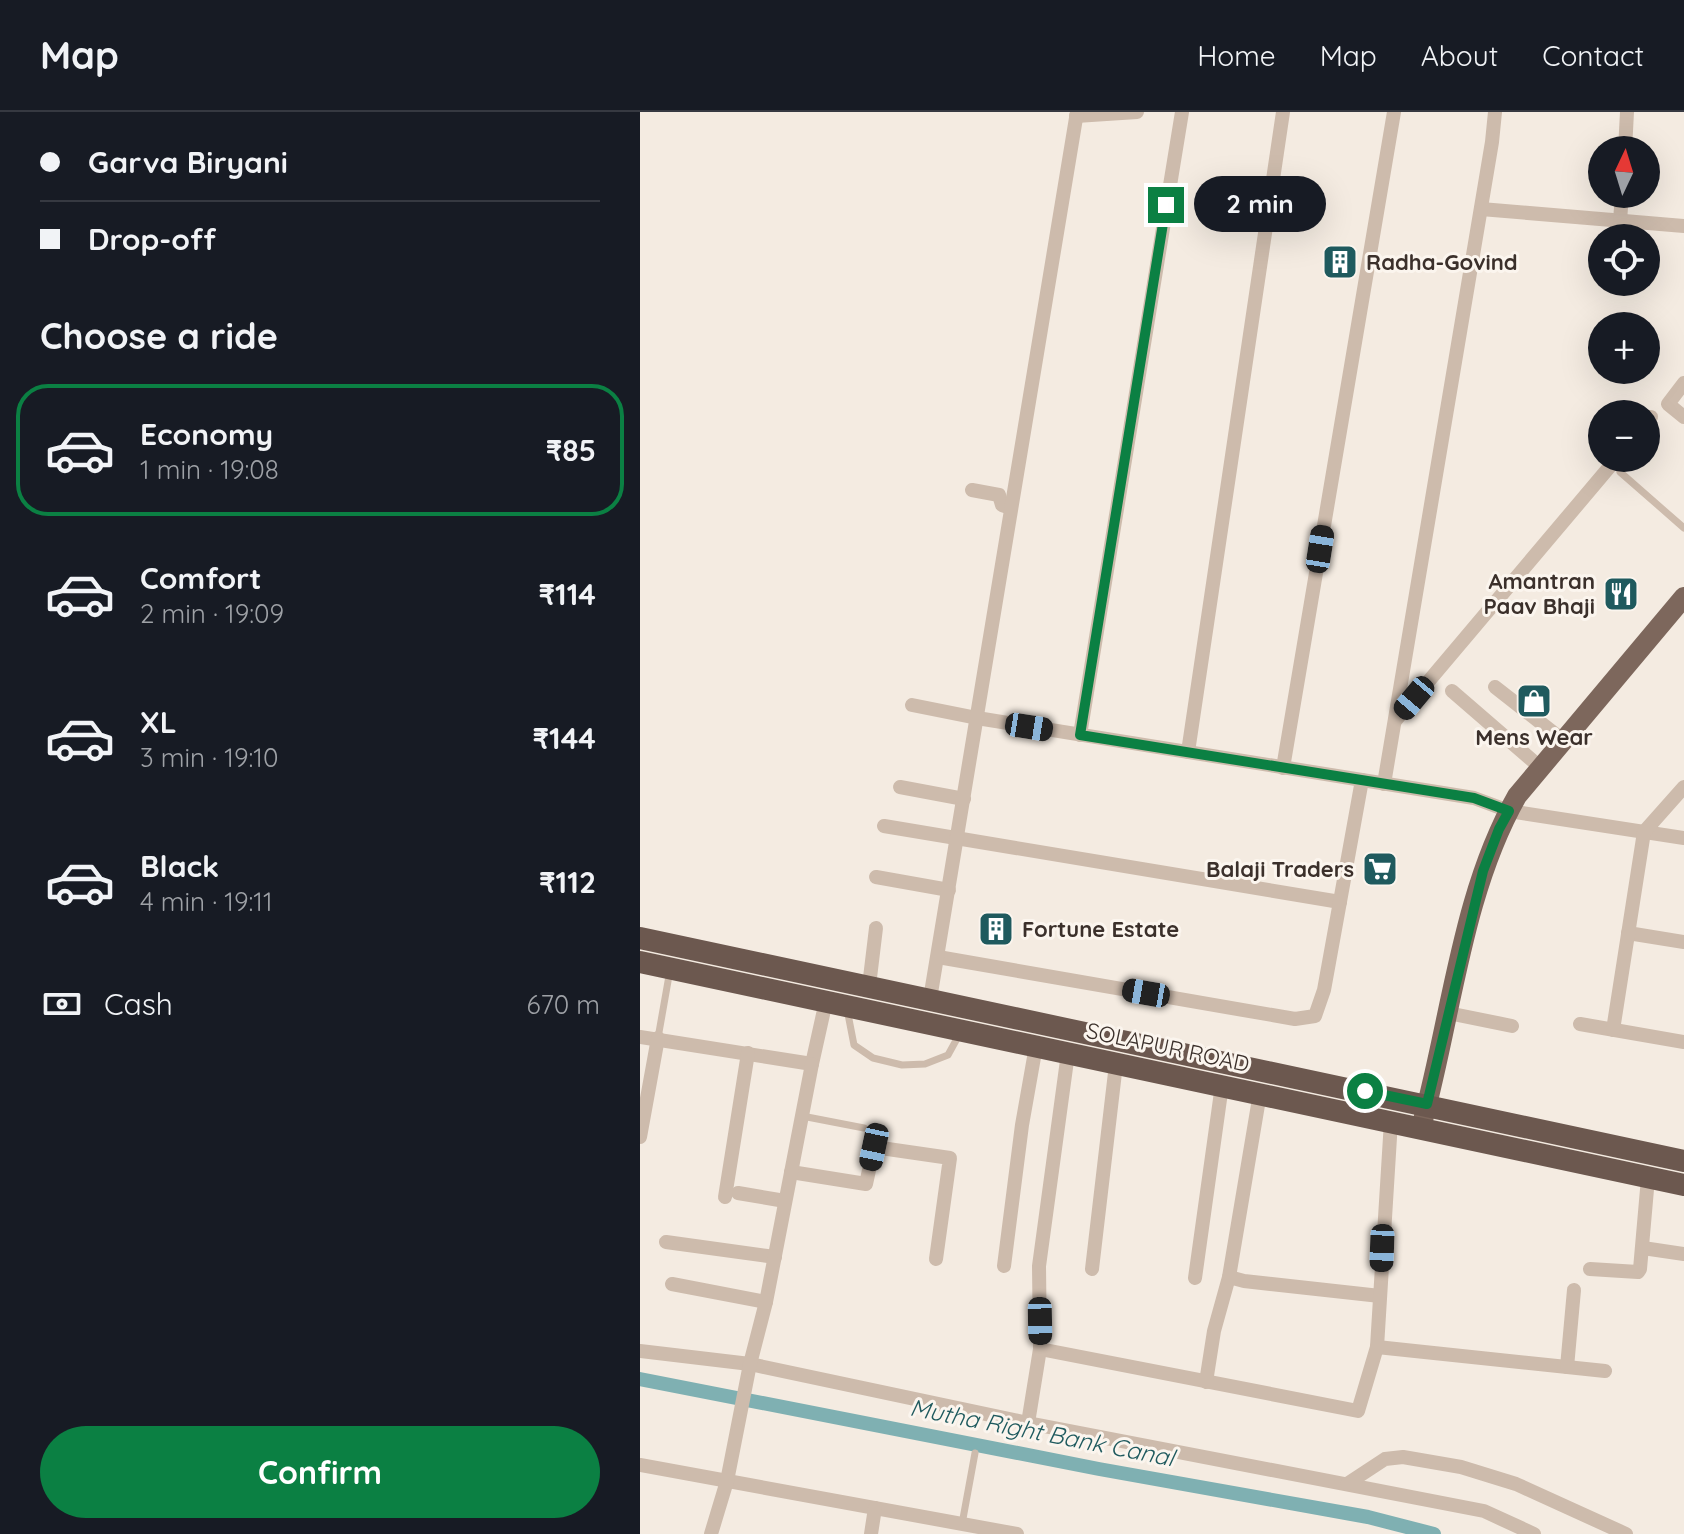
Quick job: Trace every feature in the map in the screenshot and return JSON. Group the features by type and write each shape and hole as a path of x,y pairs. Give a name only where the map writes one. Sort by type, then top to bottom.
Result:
{"highway":[{"name":"SOLAPUR ROAD","path":"640,938 1684,1161"},
{"name":"SOLAPUR ROAD","path":"641,964 1684,1185"}],"main road":[{"path":"1421,1127 1483,871 1499,829 1517,796 1684,597"}],"street":[{"path":"930,999 1076,114 1137,112"},
{"path":"1080,735 1182,112"},
{"path":"1188,752 1283,112"},
{"path":"1283,768 1394,112"},
{"path":"1384,784 1495,112"},
{"path":"1626,136 1627,112"},
{"path":"1620,221 1621,208"},
{"path":"1481,209 1684,226"},
{"path":"1684,383 1668,404 1684,417"},
{"path":"1394,722 1613,472"},
{"path":"972,490 999,495 1002,505 1011,508"},
{"path":"1495,687 1564,741"},
{"path":"1452,691 1541,768"},
{"path":"912,705 1474,798 1509,811 1684,838"},
{"path":"938,957 1295,1019 1315,1016 1324,990 1362,780"},
{"path":"900,787 964,799"},
{"path":"1613,1030 1644,832 1684,787"},
{"path":"884,826 1340,902"},
{"path":"876,877 949,890"},
{"path":"869,986 876,928"},
{"path":"1628,933 1684,942"},
{"path":"711,1534 727,1481 766,1302 812,1064 836,1004"},
{"path":"1448,1013 1512,1026"},
{"path":"1580,1024 1684,1042"},
{"path":"640,1037 812,1064"},
{"path":"640,1137 658,1038"},
{"path":"1004,1266 1022,1125 1036,1046"},
{"path":"748,1053 731,1195 785,1201"},
{"path":"1028,1423 1040,1349 1039,1266 1068,1053"},
{"path":"1092,1269 1116,1064"},
{"path":"1195,1278 1222,1085"},
{"path":"1206,1382 1214,1331 1229,1277 1260,1093"},
{"path":"1040,1349 1358,1411 1377,1347 1391,1121"},
{"path":"791,1172 866,1184 874,1147 950,1158 936,1259"},
{"path":"1590,1269 1638,1272 1643,1248 1648,1178"},
{"path":"666,1242 775,1257"},
{"path":"1643,1248 1684,1254"},
{"path":"1229,1277 1380,1296"},
{"path":"672,1284 766,1302"},
{"path":"1567,1367 1574,1290"},
{"path":"1377,1347 1605,1371"},
{"path":"640,1351 1484,1511 1534,1534"},
{"path":"1347,1484 1385,1459 1403,1457 1461,1467 1516,1484 1626,1534"},
{"path":"640,1465 1017,1534"},
{"path":"871,1534 875,1508"}],"lane":[{"path":"1626,472 1684,528"},
{"path":"658,1038 670,968"},
{"path":"836,1004 847,1020 854,1045 873,1058 902,1065 925,1064 948,1055 962,1030"},
{"path":"802,1116 864,1128"},
{"path":"962,1524 975,1453"}],"waterway":[{"name":"Mutha Right Bank Canal","path":"640,1379 1099,1469 1368,1517 1434,1534"}],"place":[{"name":"Radha-Govind","path":"1340,262"},
{"name":"Amantran Paav Bhaji","path":"1621,594"},
{"name":"Mens Wear","path":"1534,701"},
{"name":"Balaji Traders","path":"1380,869"},
{"name":"Fortune Estate","path":"996,929"}],"route":[{"path":"1166,205 1080,735 1474,798 1509,811 1483,871 1427,1104 1365,1091"}]}
